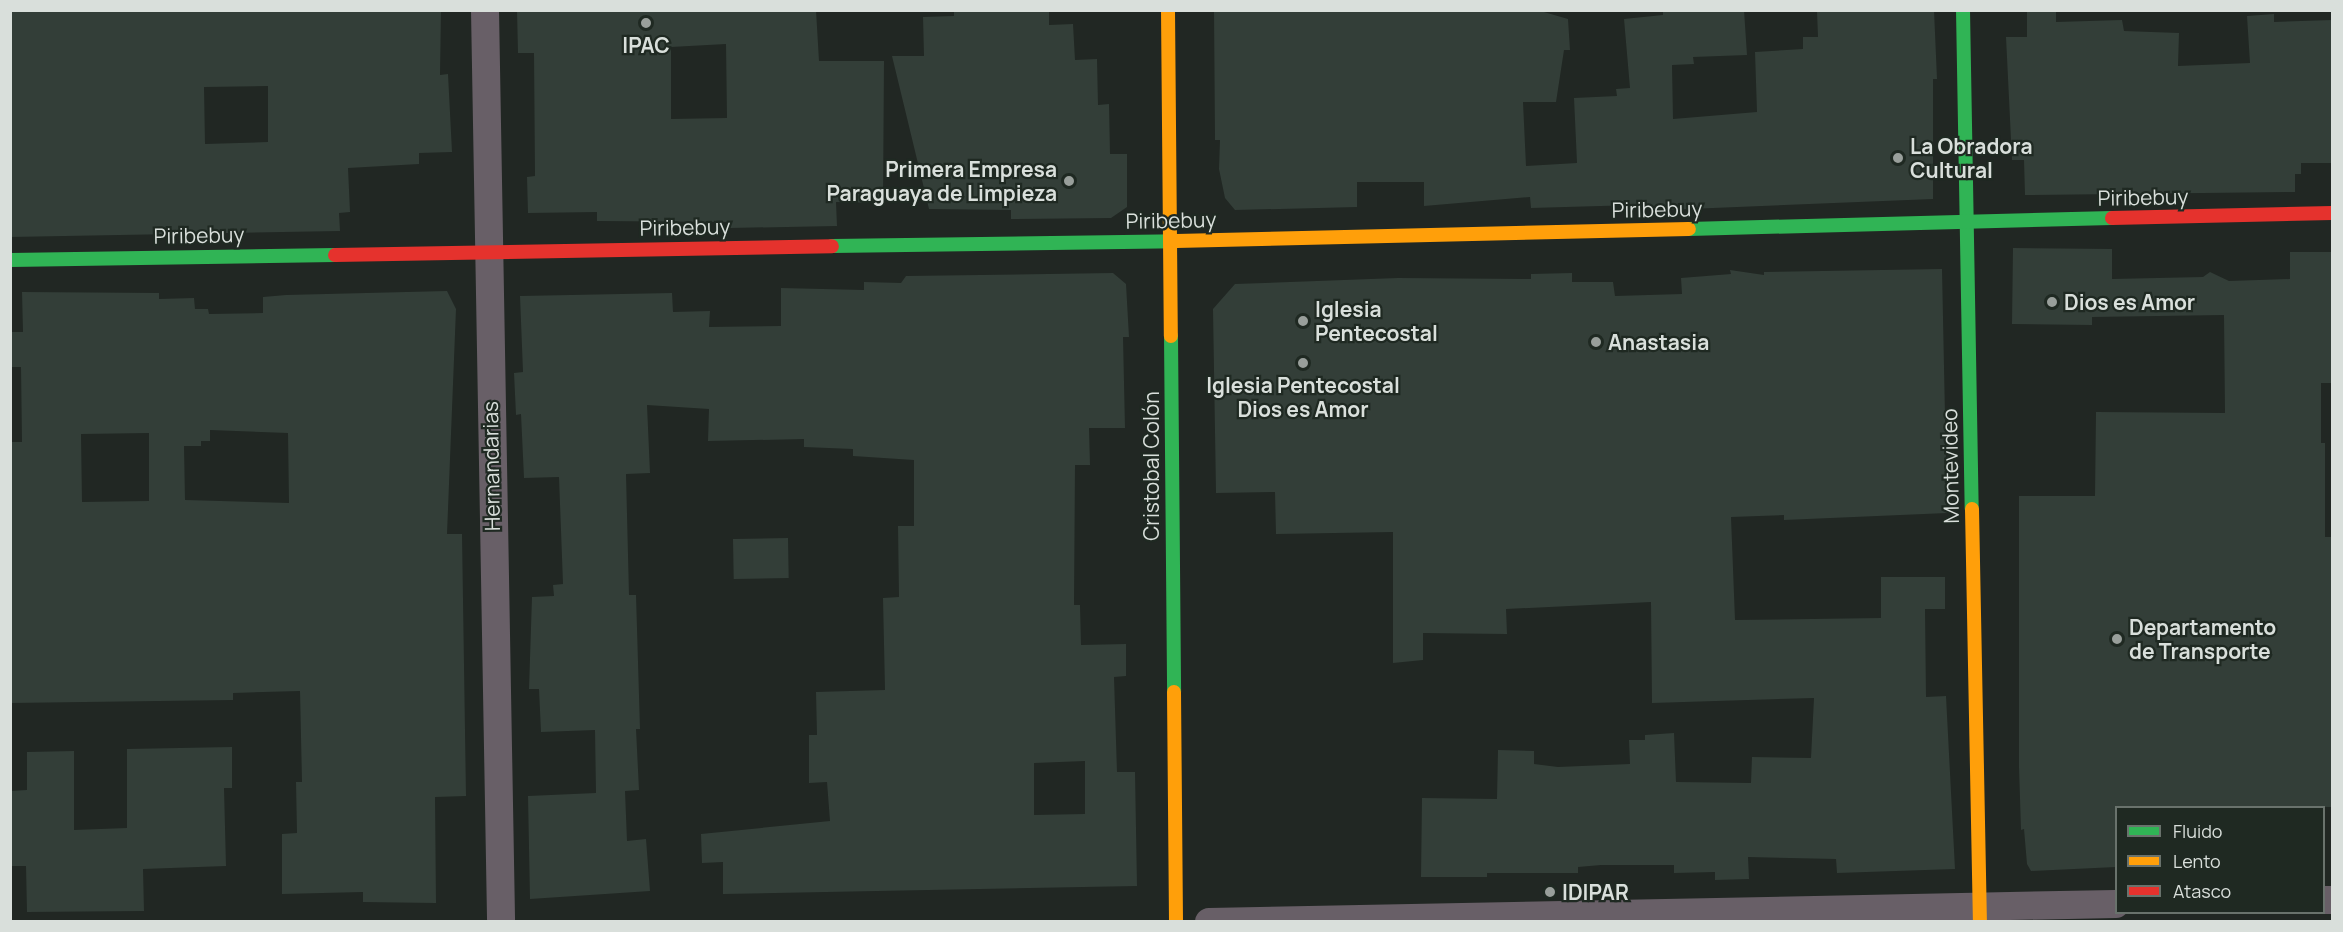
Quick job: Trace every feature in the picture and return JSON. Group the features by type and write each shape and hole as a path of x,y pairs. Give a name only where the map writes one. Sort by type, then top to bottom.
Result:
{"street":[{"name":"Hernandarias","path":"485,10 487,251 501,921"},
{"name":"Cristobal Colón","path":"1168,10 1176,921"},
{"name":"Montevideo","path":"1963,10 1980,914"},
{"name":"Piribebuy","path":"10,260 1171,241 2332,213"},
{"path":"1209,921 1980,914 2115,904"}],"building":[{"path":"10,10 441,10 440,75 448,74 452,152 419,153 419,164 348,168 350,212 339,213 340,231 10,237","holes":["268,86 268,142 205,144 204,87"]},
{"path":"517,10 816,10 819,61 884,61 883,203 836,202 837,226 730,228 730,222 597,221 597,212 528,213 527,177 535,176 534,53 518,53","holes":["726,44 727,118 671,119 671,47"]},
{"path":"954,10 1049,10 1049,25 1073,24 1075,60 1097,59 1098,105 1109,104 1110,154 1127,154 1127,207 1111,218 1011,219 1011,210 929,209 892,56 924,56 923,17 954,16"},
{"path":"1214,10 1537,10 1568,19 1570,50 1564,50 1556,102 1523,102 1526,166 1577,163 1574,98 1617,96 1616,89 1630,88 1624,19 1663,15 1663,10 1744,10 1747,55 1693,57 1694,64 1672,65 1673,119 1757,112 1755,52 1803,49 1803,37 1818,37 1817,11 1934,10 1937,79 1933,79 1933,199 1664,210 1636,208 1635,205 1531,208 1530,197 1424,206 1424,182 1357,182 1357,207 1235,210 1225,198 1219,169 1220,140 1215,140"},
{"path":"2056,10 2056,22 2122,20 2124,31 2179,33 2178,66 2250,63 2247,16 2274,14 2274,22 2332,20 2332,163 2301,163 2301,174 2295,174 2295,192 2025,195 2024,160 2012,160 2006,37 2027,37 2027,11"},
{"path":"2013,248 2112,249 2112,279 2203,277 2210,272 2229,281 2290,279 2290,252 2332,252 2332,383 2321,383 2321,443 2325,443 2325,537 2332,537 2332,807 2115,806 2115,867 2031,871 2027,864 2024,829 2021,830 2019,496 2095,496 2096,412 2225,413 2224,315 2092,317 2092,325 2012,324"},
{"path":"1942,269 1947,513 1784,520 1784,515 1731,517 1735,620 1881,618 1881,577 1945,577 1945,609 1925,609 1926,697 1946,696 1955,869 1837,873 1836,859 1748,857 1749,879 1715,880 1715,872 1674,873 1674,865 1601,865 1578,867 1578,873 1487,873 1487,877 1421,877 1422,798 1497,799 1498,750 1534,751 1534,764 1558,767 1630,764 1629,740 1645,740 1645,735 1674,733 1676,782 1751,783 1752,757 1811,758 1814,698 1652,703 1651,602 1506,609 1507,634 1423,633 1423,660 1393,663 1393,532 1276,534 1275,492 1216,493 1213,309 1235,284 1398,278 1531,279 1531,274 1572,273 1572,282 1613,282 1615,296 1682,294 1681,278 1731,274 1730,270 1764,275 1764,272"},
{"path":"1113,273 1126,284 1129,337 1123,337 1125,428 1089,428 1090,465 1075,465 1074,605 1080,605 1081,645 1126,644 1126,676 1114,677 1117,772 1135,772 1137,886 723,894 723,862 702,863 701,834 830,821 827,782 809,783 809,735 817,735 816,692 885,690 883,598 899,597 898,526 914,526 914,460 853,456 853,449 804,447 804,439 708,441 709,409 647,405 650,473 626,474 629,595 636,595 640,729 636,729 639,790 625,791 627,841 646,839 650,891 530,899 528,796 596,793 595,730 541,732 539,689 529,689 532,597 554,596 553,585 563,584 559,477 524,478 521,414 516,415 514,373 523,372 520,296 672,293 673,312 710,311 709,327 781,326 781,288 864,290 864,282 901,283 906,276","holes":["1085,761 1085,814 1034,815 1034,763"]},
{"path":"447,291 456,309 447,534 462,534 466,796 435,797 436,903 363,902 363,892 282,894 282,834 297,833 296,782 302,782 300,691 233,693 233,700 10,703 10,442 22,442 21,367 10,367 10,332 23,332 22,292 159,293 159,299 194,298 195,309 208,309 209,314 263,313 263,297","holes":["210,430 288,433 289,503 185,500 184,446 201,446 201,441 210,441","149,433 149,501 82,502 81,434"]},
{"path":"788,538 789,578 734,579 733,539"},
{"path":"232,747 232,788 224,788 226,866 143,869 144,911 27,912 26,866 10,866 10,791 27,790 27,752 74,751 74,830 127,828 127,749"}],"traffic: fast":[{"path":"1963,10 1972,509"},
{"path":"1689,229 2112,218"},
{"path":"832,246 1176,241"},
{"path":"10,260 335,255"},
{"path":"1171,336 1174,692"}],"traffic: slow":[{"path":"1168,10 1171,336"},
{"path":"1176,241 1689,229"},
{"path":"1972,509 1980,922"},
{"path":"1174,692 1176,922"}],"traffic: jam":[{"path":"2112,218 2332,213"},
{"path":"335,255 832,246"}],"place":[{"name":"IPAC","path":"646,23"},
{"name":"La Obradora Cultural","path":"1898,158"},
{"name":"Primera Empresa Paraguaya de Limpieza","path":"1069,181"},
{"name":"Dios es Amor","path":"2052,302"},
{"name":"Iglesia Pentecostal","path":"1303,321"},
{"name":"Anastasia","path":"1596,342"},
{"name":"Iglesia Pentecostal Dios es Amor","path":"1303,363"},
{"name":"Departamento de Transporte","path":"2117,639"},
{"name":"IDIPAR","path":"1550,892"}]}
